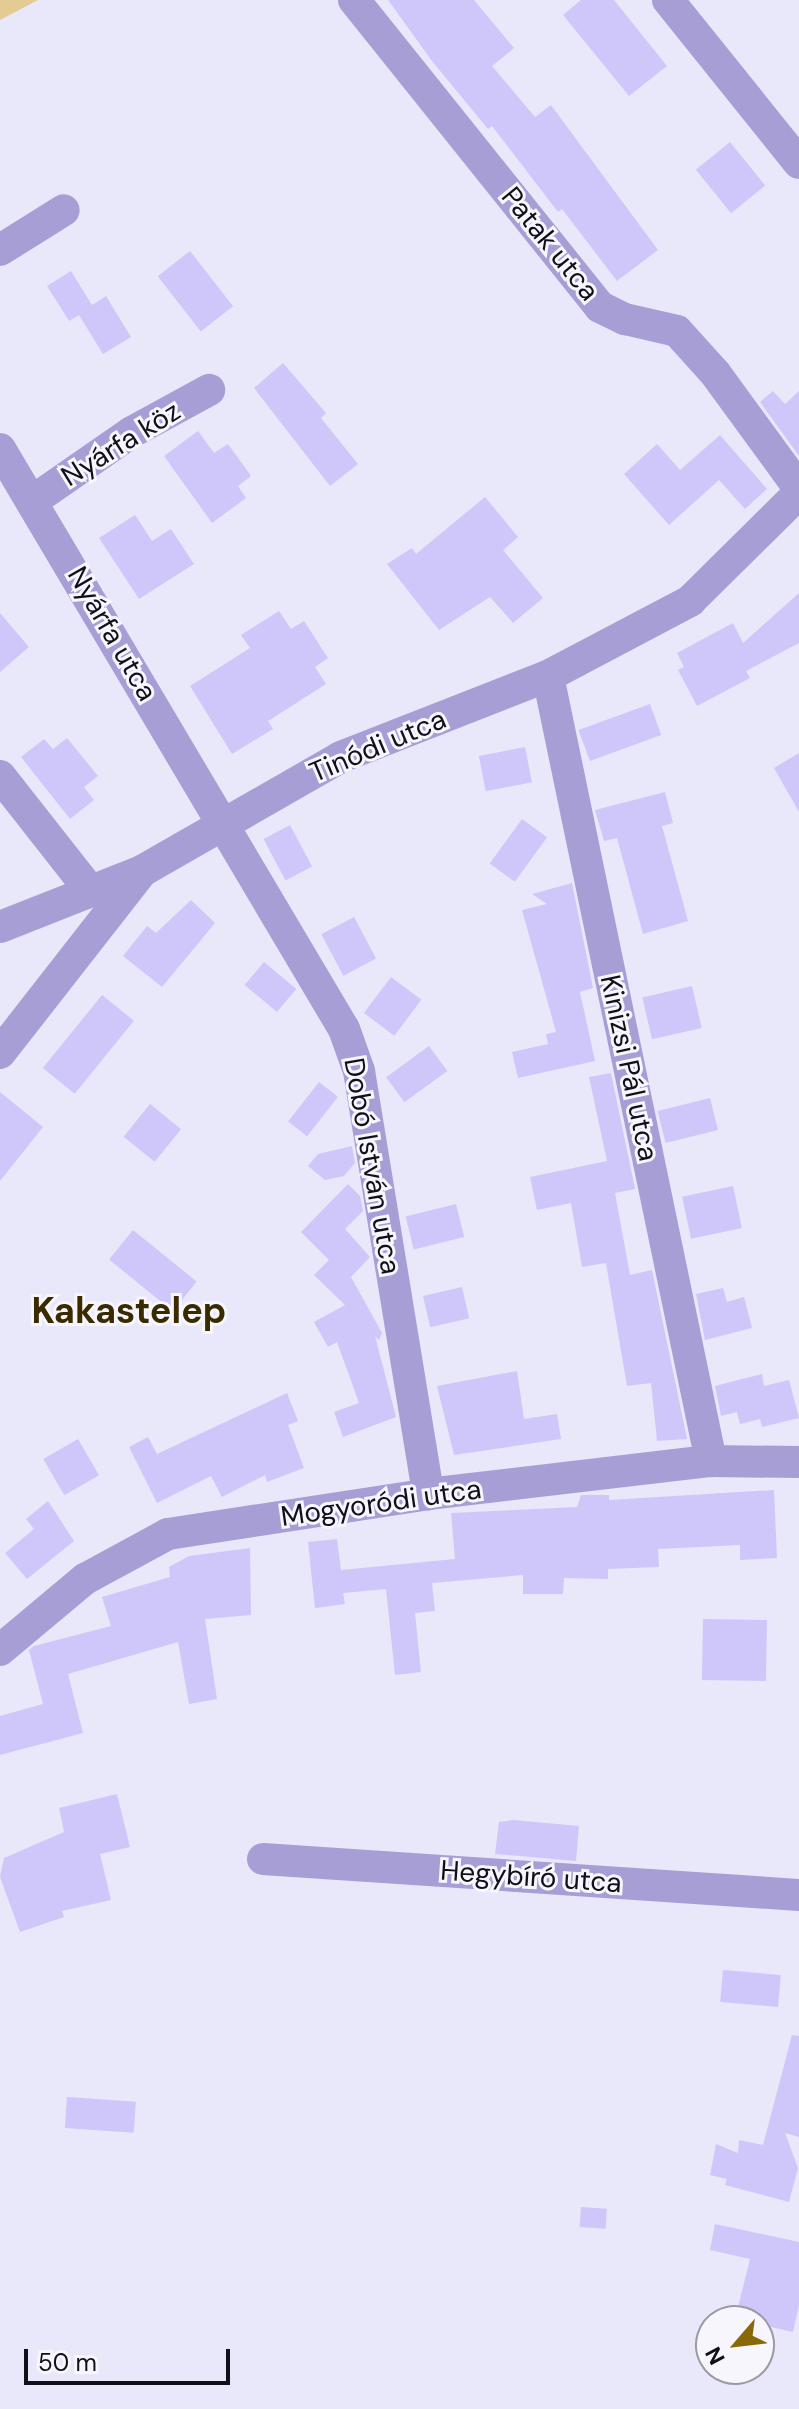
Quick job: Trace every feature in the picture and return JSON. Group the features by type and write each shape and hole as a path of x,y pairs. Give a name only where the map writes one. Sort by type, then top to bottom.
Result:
{"street":[{"name":"Patak utca","path":"354,0 600,307 625,319 677,331 799,490"},
{"path":"668,0 799,163"},
{"path":"0,250 64,210"},
{"name":"Nyárfa köz","path":"34,500 132,432 209,390"},
{"name":"Nyárfa utca","path":"0,449 34,500 221,821"},
{"name":"Tinódi utca","path":"0,1053 142,871 221,821 341,757 548,676 690,601 799,490"},
{"name":"Kinizsi Pál utca","path":"548,676 711,1461"},
{"path":"0,776 88,888"},
{"name":"Dobó István utca","path":"221,821 344,1029 359,1071 428,1494"},
{"path":"0,927 88,888 142,871"},
{"name":"Mogyoródi utca","path":"0,1650 85,1579 168,1534 428,1494 711,1461 799,1462"},
{"name":"Hegybíró utca","path":"263,1859 799,1895"}],"shaded area":[{"path":"0,0 38,0 0,20"}],"building":[{"path":"388,0 474,0 514,48 492,66 535,117 551,105 658,250 617,281 562,209 558,212 492,126 488,129 432,61"},
{"path":"581,0 614,0 667,66 629,96 563,15"},
{"path":"730,142 765,186 731,213 696,170"},
{"path":"190,251 233,306 201,331 158,276"},
{"path":"71,271 92,305 106,296 131,337 103,354 79,315 69,321 47,286"},
{"path":"283,363 326,413 321,418 358,464 330,486 254,388"},
{"path":"773,391 785,404 799,391 799,456 760,402"},
{"path":"198,431 214,453 228,444 251,476 238,486 246,498 212,523 164,456"},
{"path":"720,435 767,489 745,509 719,480 669,525 624,474 657,444 680,470"},
{"path":"485,497 518,537 503,550 543,598 513,623 490,597 439,630 387,564 412,548 416,554"},
{"path":"135,515 152,541 171,529 194,564 139,599 99,538"},
{"path":"799,593 799,643 746,671 750,678 697,706 678,670 684,667 677,653 733,623 743,643"},
{"path":"279,611 291,629 304,621 328,658 315,667 326,684 268,721 273,729 232,754 190,686 250,648 241,635"},
{"path":"0,613 29,647 0,672"},
{"path":"650,704 661,735 590,761 579,730"},
{"path":"67,738 98,776 84,787 94,800 70,819 21,757 44,739 53,749"},
{"path":"525,747 532,782 486,791 479,756"},
{"path":"799,753 799,812 774,768"},
{"path":"665,792 673,823 662,826 688,921 643,934 617,838 604,841 595,810"},
{"path":"522,819 547,837 515,882 490,863"},
{"path":"290,825 312,866 286,881 264,839"},
{"path":"572,883 593,988 580,992 595,1061 518,1078 512,1052 548,1044 546,1034 556,1032 522,910 547,904 532,894"},
{"path":"191,900 215,923 162,987 123,956 147,926 156,933"},
{"path":"354,917 376,958 343,976 321,934"},
{"path":"264,962 296,989 277,1012 245,985"},
{"path":"391,977 421,1000 394,1036 364,1013"},
{"path":"692,986 702,1028 652,1039 642,997"},
{"path":"102,995 134,1021 75,1094 43,1068"},
{"path":"429,1046 447,1071 404,1102 386,1077"},
{"path":"611,1073 635,1189 615,1193 630,1275 652,1270 687,1439 657,1441 651,1383 627,1386 606,1263 582,1267 571,1203 537,1210 530,1177 607,1161 589,1077"},
{"path":"319,1082 338,1097 307,1136 288,1121"},
{"path":"0,1092 43,1127 0,1181"},
{"path":"710,1098 718,1130 666,1143 658,1111"},
{"path":"150,1104 181,1129 155,1162 124,1137"},
{"path":"352,1146 355,1163 344,1176 325,1180 308,1166 318,1154"},
{"path":"348,1184 360,1196 363,1211 345,1229 370,1257 351,1277 382,1333 379,1340 375,1336 396,1417 343,1437 334,1412 359,1403 337,1342 328,1347 314,1322 345,1305 314,1275 329,1260 301,1232"},
{"path":"733,1186 742,1228 691,1239 682,1197"},
{"path":"456,1204 464,1237 414,1250 406,1217"},
{"path":"133,1230 197,1282 173,1311 109,1260"},
{"path":"462,1287 469,1318 430,1327 423,1296"},
{"path":"723,1288 727,1302 744,1297 752,1328 705,1340 696,1294"},
{"path":"517,1371 524,1419 557,1414 561,1439 454,1455 437,1386"},
{"path":"762,1374 764,1386 789,1380 799,1418 762,1427 760,1419 740,1424 737,1412 721,1416 715,1386"},
{"path":"287,1393 298,1421 288,1425 304,1468 267,1482 265,1475 222,1497 211,1476 157,1503 129,1447 148,1437 157,1454"},
{"path":"78,1439 99,1475 64,1495 43,1459"},
{"path":"774,1490 777,1558 740,1560 740,1545 658,1549 659,1567 608,1569 608,1579 564,1578 563,1594 523,1594 523,1575 432,1583 435,1611 415,1613 421,1672 395,1675 386,1589 343,1593 345,1604 315,1608 308,1542 337,1539 341,1570 455,1559 451,1513 577,1507 581,1495 609,1495 609,1500"},
{"path":"48,1501 74,1541 27,1579 5,1553 34,1529 26,1519"},
{"path":"250,1548 251,1615 205,1619 217,1699 189,1704 178,1642 68,1674 83,1733 0,1755 0,1716 43,1704 29,1650 34,1646 111,1626 102,1597 170,1577 169,1567 189,1556"},
{"path":"703,1619 767,1620 766,1681 702,1680"},
{"path":"117,1794 130,1847 100,1854 111,1900 62,1911 64,1917 20,1932 0,1877 4,1858 64,1832 59,1808"},
{"path":"513,1820 579,1826 576,1861 495,1854 499,1822"},
{"path":"723,1970 781,1975 778,2007 720,2002"},
{"path":"792,2035 799,2036 799,2137 785,2133 798,2168 789,2202 725,2185 727,2179 710,2175 716,2144 738,2153 739,2140 763,2145"},
{"path":"67,2097 136,2102 134,2133 65,2128"},
{"path":"581,2207 607,2209 606,2229 580,2227"},
{"path":"715,2224 799,2242 799,2305 793,2332 775,2328 775,2305 738,2305 750,2259 710,2250"}],"district":[{"name":"Kakastelep","path":"129,1311"}]}
